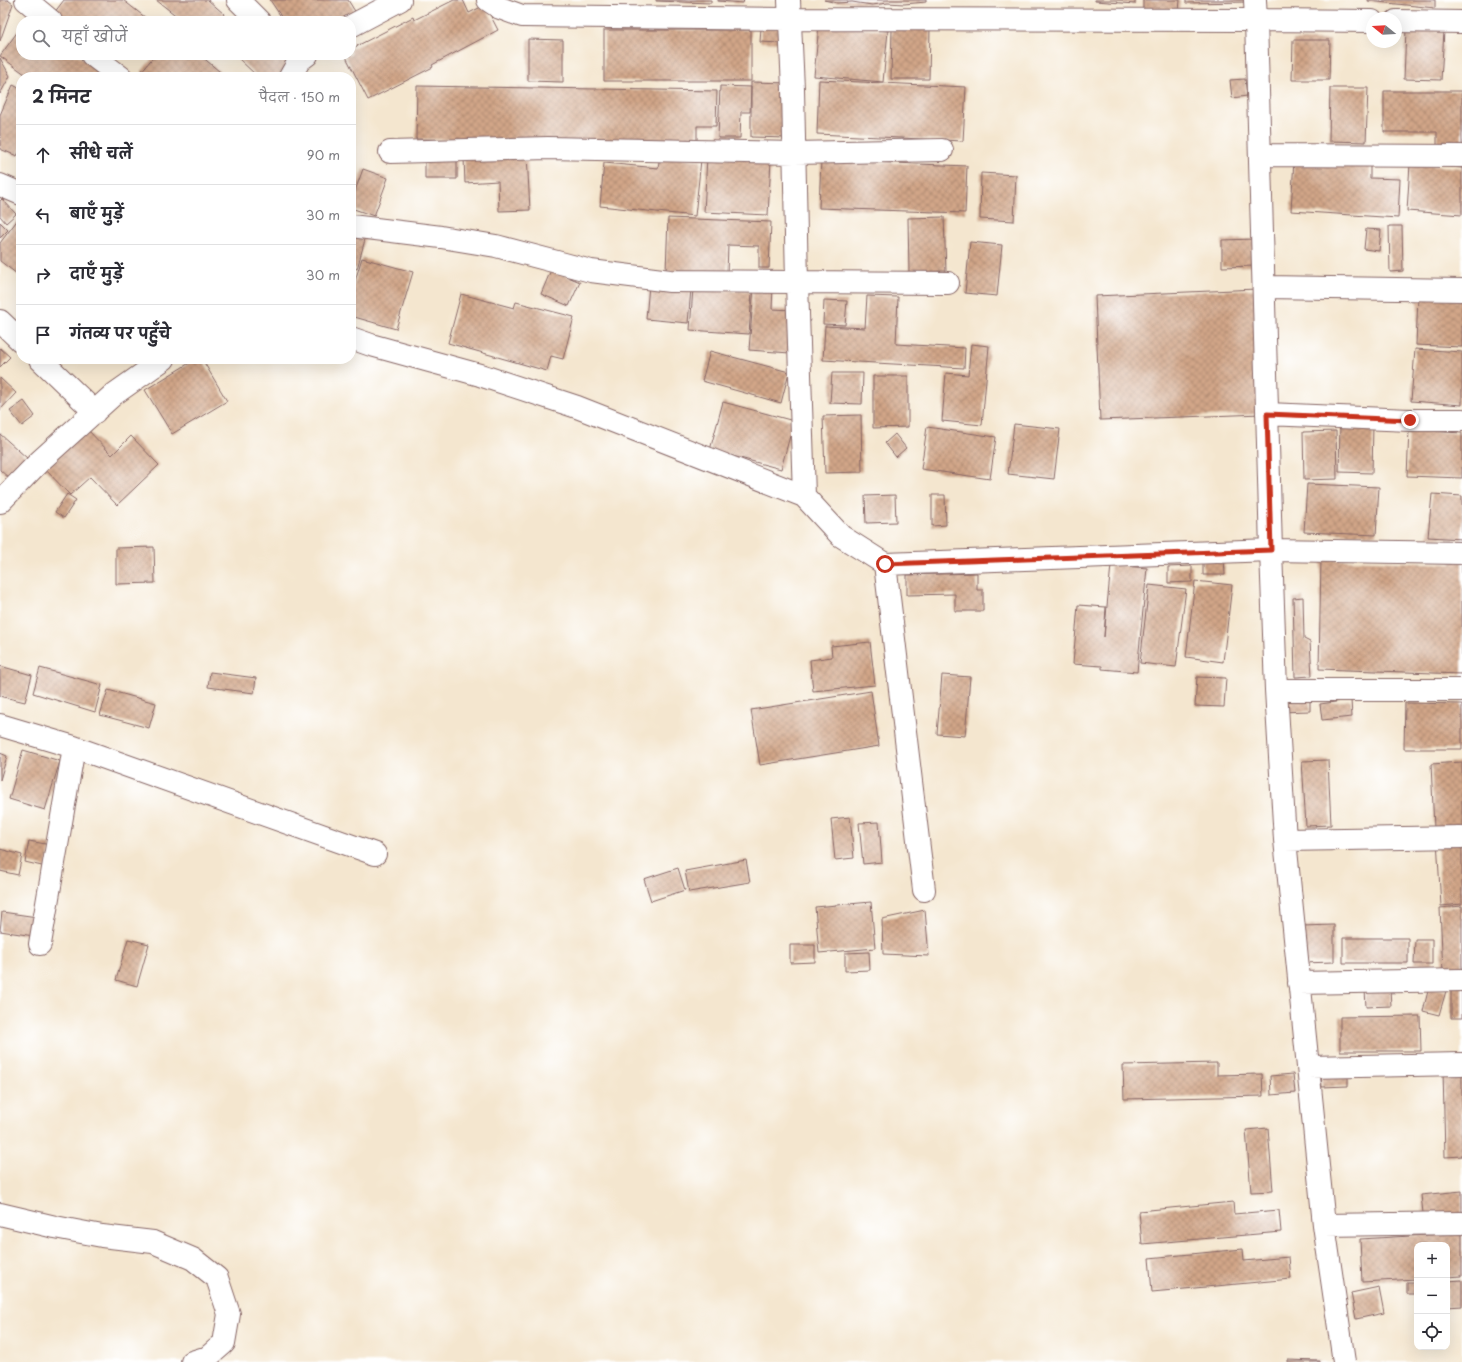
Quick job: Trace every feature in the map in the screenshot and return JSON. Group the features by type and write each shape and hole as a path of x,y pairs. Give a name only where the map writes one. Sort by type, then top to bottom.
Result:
{"street":[{"path":"26,0 45,16"},
{"path":"238,0 254,16"},
{"path":"356,23 400,0"},
{"path":"488,0 500,8 522,16 789,9 1256,10 1366,20"},
{"path":"789,9 795,153 797,283 804,496"},
{"path":"1256,10 1271,550 1276,690 1285,840 1324,1225 1344,1362"},
{"path":"1402,22 1462,22"},
{"path":"99,60 114,72"},
{"path":"390,152 548,148 795,153 942,150"},
{"path":"1260,155 1462,156"},
{"path":"0,185 16,192"},
{"path":"356,227 441,237 496,246 591,271 670,282 948,283"},
{"path":"1264,287 1462,290"},
{"path":"0,321 16,336"},
{"path":"356,340 480,375 577,407 804,496 841,536 885,564 1271,550 1462,554"},
{"path":"45,364 95,412"},
{"path":"2,496 113,395 157,364"},
{"path":"1267,414 1410,420 1462,420"},
{"path":"885,564 924,890"},
{"path":"1276,690 1462,690"},
{"path":"0,725 74,747 375,854"},
{"path":"40,944 74,747"},
{"path":"1285,840 1462,837"},
{"path":"1299,983 1462,980"},
{"path":"1308,1067 1462,1064"},
{"path":"0,1214 102,1236 153,1242 193,1258 218,1278 229,1314 224,1343 208,1357 192,1362"},
{"path":"1324,1225 1462,1223"}],"building":[{"path":"0,0 8,0 13,4 0,41"},
{"path":"64,0 123,0 143,16 58,16 54,13"},
{"path":"156,0 208,0 224,14 223,16 177,16"},
{"path":"270,0 348,0 356,13 352,16 281,16"},
{"path":"454,0 463,0 469,13 485,5 498,30 432,65 433,67 368,100 356,77 356,72 354,72 348,60 356,60 356,46 413,17 414,20"},
{"path":"711,0 711,3 656,1"},
{"path":"718,0 744,0 743,3"},
{"path":"824,0 926,0 926,2 872,5 852,2 837,3"},
{"path":"1135,0 1135,4 1095,1"},
{"path":"1143,0 1180,0 1179,11 1143,10"},
{"path":"1186,0 1246,0 1247,2 1186,3"},
{"path":"1435,0 1435,8 1368,1"},
{"path":"819,25 888,31 883,82 814,76"},
{"path":"761,28 780,28 780,43 760,42"},
{"path":"892,28 930,28 929,79 891,79"},
{"path":"1406,29 1444,31 1441,80 1404,79"},
{"path":"604,30 751,30 751,81 604,81"},
{"path":"16,34 16,60 85,60 102,72 22,72 0,56"},
{"path":"528,39 563,40 563,82 528,81"},
{"path":"1293,40 1330,40 1329,80 1292,80"},
{"path":"0,58 10,76 0,94"},
{"path":"151,60 206,60 220,72 141,72"},
{"path":"240,60 289,60 292,63 284,72 253,72"},
{"path":"1245,79 1247,96 1232,98 1230,80"},
{"path":"819,80 966,87 963,141 817,134"},
{"path":"751,82 789,83 787,138 751,137"},
{"path":"13,85 16,86 16,156 0,149 0,115"},
{"path":"417,86 717,91 716,126 697,126 697,143 416,139"},
{"path":"720,86 751,87 750,112 741,112 740,138 718,138"},
{"path":"1330,88 1368,88 1366,142 1329,141"},
{"path":"1384,91 1462,91 1462,146 1437,145 1437,132 1384,132"},
{"path":"527,155 530,210 499,211 498,181 465,183 464,158"},
{"path":"660,156 701,160 695,216 600,206 604,163 658,168"},
{"path":"707,157 771,160 768,215 704,212"},
{"path":"425,158 457,158 457,179 425,179"},
{"path":"1294,159 1370,164 1370,178 1400,179 1398,218 1291,211"},
{"path":"821,160 967,166 965,213 819,208"},
{"path":"1410,164 1462,168 1462,215 1407,211"},
{"path":"363,169 388,178 374,216 356,210 356,188"},
{"path":"981,173 1016,175 1014,221 980,219"},
{"path":"2,199 16,214 6,223 0,216 0,201"},
{"path":"944,217 946,271 909,272 908,218"},
{"path":"668,218 771,222 769,268 759,268 759,246 728,245 727,274 666,271"},
{"path":"0,222 8,230 0,238"},
{"path":"16,222 16,273 0,261 0,243"},
{"path":"1389,226 1402,226 1403,271 1390,272"},
{"path":"356,229 367,232 356,269"},
{"path":"1366,229 1381,230 1379,251 1364,249"},
{"path":"1255,239 1256,266 1222,267 1222,240"},
{"path":"970,242 1002,245 997,296 965,293"},
{"path":"362,258 413,272 396,329 356,317 356,278"},
{"path":"551,270 580,282 569,306 541,294"},
{"path":"649,285 691,289 688,323 646,319"},
{"path":"754,286 773,287 772,309 793,310 790,353 749,350"},
{"path":"693,288 752,292 749,334 690,330"},
{"path":"1257,289 1262,414 1100,420 1095,296"},
{"path":"461,294 514,308 516,302 574,317 563,359 551,356 547,371 448,343"},
{"path":"867,296 898,297 896,344 965,348 964,368 823,360 825,326 865,328"},
{"path":"1418,297 1462,299 1462,347 1416,345"},
{"path":"824,300 847,301 845,325 823,324"},
{"path":"971,344 989,346 982,425 942,421 946,373 968,375"},
{"path":"0,348 10,357 0,367"},
{"path":"1415,349 1462,352 1462,405 1411,401"},
{"path":"710,351 789,372 781,403 702,381"},
{"path":"188,364 205,364 227,401 172,434 145,390"},
{"path":"832,373 863,373 862,404 830,403"},
{"path":"873,376 908,376 908,427 873,428"},
{"path":"0,378 16,393 0,410"},
{"path":"24,401 35,416 22,426 10,411"},
{"path":"723,402 794,421 781,469 710,450"},
{"path":"861,415 862,472 825,473 823,416"},
{"path":"1014,424 1060,429 1054,479 1008,474"},
{"path":"1340,425 1373,425 1372,473 1339,472"},
{"path":"84,426 112,455 131,436 159,465 117,505 90,477 70,495 43,467"},
{"path":"927,427 996,437 990,479 921,469"},
{"path":"1409,430 1462,433 1462,478 1407,476"},
{"path":"1336,431 1337,479 1304,480 1303,432"},
{"path":"0,434 27,458 10,479 0,470"},
{"path":"895,434 906,448 896,457 885,443"},
{"path":"1307,484 1379,487 1376,535 1304,532"},
{"path":"67,494 76,500 64,518 55,512"},
{"path":"1432,494 1462,496 1462,539 1428,537"},
{"path":"895,495 896,522 866,523 865,496"},
{"path":"932,495 945,495 946,525 932,526"},
{"path":"154,547 155,583 116,584 116,548"},
{"path":"1224,558 1225,575 1203,575 1203,559"},
{"path":"1321,559 1451,564 1451,561 1462,561 1462,674 1319,669"},
{"path":"1111,565 1147,568 1137,672 1102,669 1102,666 1073,664 1078,605 1106,607 1104,637"},
{"path":"1192,566 1192,582 1168,583 1168,567"},
{"path":"977,573 977,590 983,590 983,611 955,611 955,594 907,595 907,575"},
{"path":"1195,581 1232,585 1223,662 1186,657"},
{"path":"1149,585 1186,589 1176,667 1140,663"},
{"path":"1303,597 1304,639 1310,642 1312,676 1295,677 1293,598"},
{"path":"870,642 875,685 813,691 810,660 832,657 831,646"},
{"path":"0,666 32,675 25,702 0,696"},
{"path":"40,668 102,685 95,712 33,693"},
{"path":"210,672 256,678 254,693 208,687"},
{"path":"942,675 970,677 965,736 937,734"},
{"path":"1197,677 1226,678 1224,707 1195,706"},
{"path":"108,690 156,703 149,728 100,715"},
{"path":"871,691 879,746 760,765 751,710"},
{"path":"1279,695 1310,695 1310,711 1279,712"},
{"path":"1351,700 1352,717 1322,720 1320,704"},
{"path":"1405,703 1462,704 1462,749 1404,749"},
{"path":"23,750 60,761 45,810 9,799"},
{"path":"0,753 7,756 0,780"},
{"path":"1328,760 1331,825 1306,826 1302,761"},
{"path":"1462,762 1462,827 1434,828 1431,764"},
{"path":"850,817 854,858 835,860 831,819"},
{"path":"879,822 882,862 863,864 859,823"},
{"path":"1462,839 1462,904 1441,906 1437,840"},
{"path":"29,841 51,845 46,867 25,862"},
{"path":"0,849 22,855 18,875 0,871"},
{"path":"746,860 750,882 689,892 685,871"},
{"path":"678,868 685,890 651,901 644,879"},
{"path":"871,902 875,948 819,953 815,907"},
{"path":"1462,906 1462,972 1443,973 1440,908"},
{"path":"925,910 929,956 883,954 882,919"},
{"path":"2,912 37,917 34,936 0,931"},
{"path":"1334,925 1334,962 1302,963 1302,926"},
{"path":"1343,938 1408,938 1408,963 1343,963"},
{"path":"128,939 149,944 137,986 116,980"},
{"path":"1415,939 1432,939 1432,964 1414,964"},
{"path":"790,945 815,945 815,962 790,963"},
{"path":"869,952 870,970 845,971 845,953"},
{"path":"1451,985 1462,985 1462,1018 1451,1018"},
{"path":"1429,987 1446,991 1439,1015 1423,1011"},
{"path":"1390,989 1391,1006 1366,1007 1365,990"},
{"path":"1420,1016 1421,1051 1340,1051 1340,1017"},
{"path":"1217,1063 1217,1075 1262,1074 1263,1096 1124,1099 1123,1065"},
{"path":"1443,1070 1462,1070 1462,1156 1445,1157"},
{"path":"1321,1072 1348,1072 1348,1086 1322,1087"},
{"path":"1293,1074 1295,1093 1271,1095 1270,1076"},
{"path":"1268,1128 1273,1191 1251,1192 1246,1130"},
{"path":"1462,1191 1462,1218 1424,1222 1421,1195"},
{"path":"1233,1202 1234,1214 1279,1210 1281,1232 1142,1244 1139,1211"},
{"path":"1462,1233 1462,1276 1450,1277 1450,1242 1414,1242 1414,1279 1362,1282 1360,1239"},
{"path":"1243,1249 1244,1261 1289,1257 1291,1279 1152,1292 1149,1258"},
{"path":"1462,1280 1462,1306 1450,1307 1450,1281"},
{"path":"1407,1282 1414,1282 1414,1294 1407,1294"},
{"path":"1379,1287 1384,1313 1356,1319 1351,1293"},
{"path":"1288,1360 1320,1361 1320,1362 1288,1362"}],"route":[{"path":"885,564 1271,550 1267,414 1410,420"}]}
